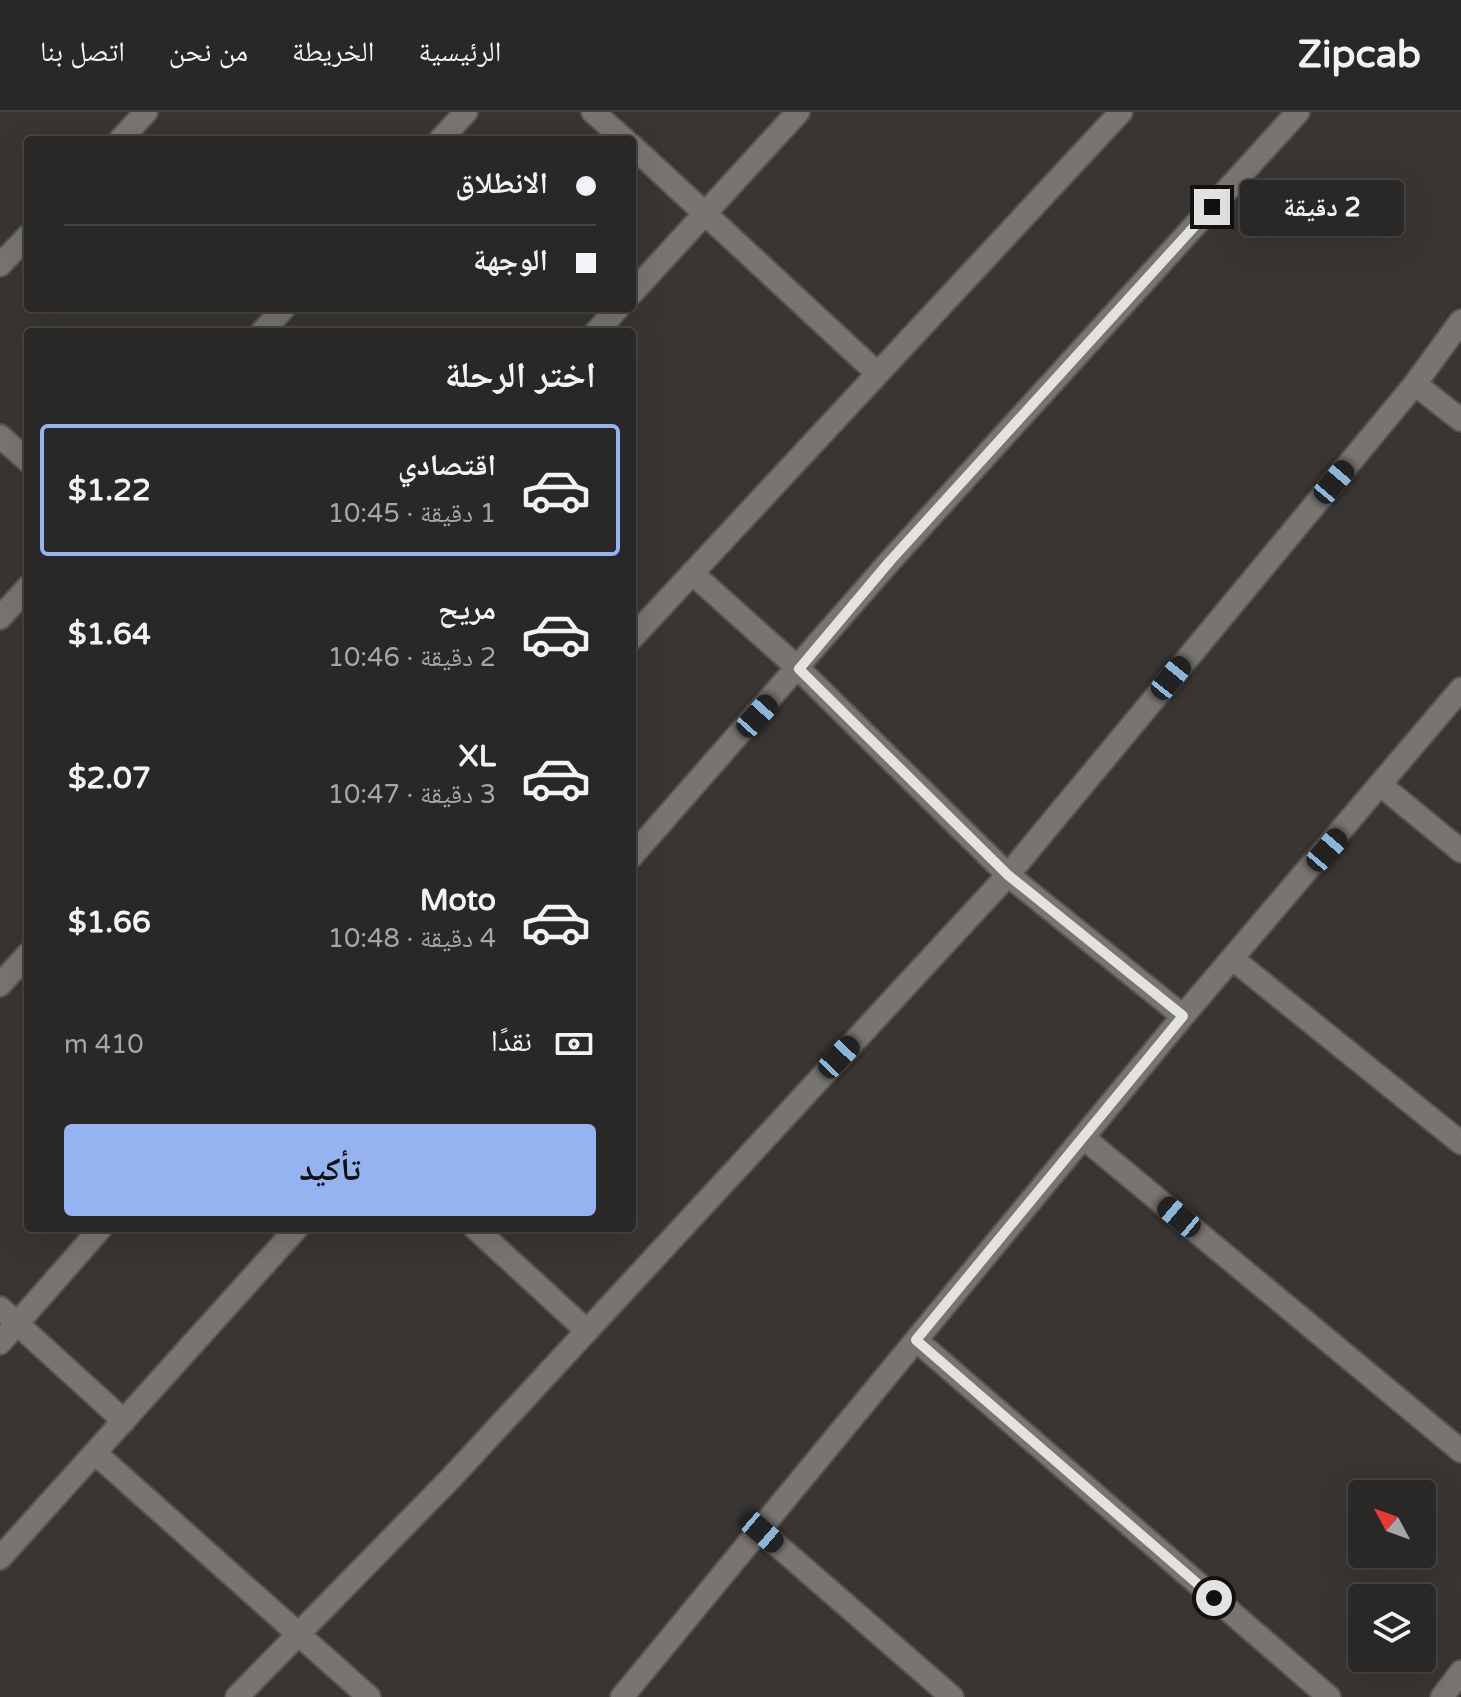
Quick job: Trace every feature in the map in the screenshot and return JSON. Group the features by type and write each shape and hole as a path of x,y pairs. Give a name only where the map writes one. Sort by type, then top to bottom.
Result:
{"street":[{"path":"124,136 146,112"},
{"path":"444,136 466,112"},
{"path":"593,112 620,136"},
{"path":"636,289 798,112"},
{"path":"636,634 1121,112"},
{"path":"636,852 799,669 890,561 1298,112"},
{"path":"636,150 877,373"},
{"path":"0,265 24,240"},
{"path":"266,328 280,312"},
{"path":"600,328 614,312"},
{"path":"237,1697 452,1477 1008,875 1415,384 1461,321"},
{"path":"1415,384 1461,420"},
{"path":"0,436 24,457"},
{"path":"692,573 799,669 1008,875 1183,1016"},
{"path":"0,618 24,591"},
{"path":"622,1697 762,1532 1183,1016 1382,786 1461,689"},
{"path":"1382,786 1461,851"},
{"path":"0,985 24,958"},
{"path":"1234,960 1461,1143"},
{"path":"1085,1139 1461,1451"},
{"path":"0,1343 98,1232"},
{"path":"0,1558 293,1232"},
{"path":"479,1232 587,1331"},
{"path":"0,1308 124,1421"},
{"path":"916,1340 1329,1697"},
{"path":"95,1453 369,1697"},
{"path":"762,1532 952,1697"},
{"path":"1442,1697 1461,1672"}],"route":[{"path":"1212,207 890,561 799,669 1008,875 1183,1016 1085,1139 916,1340 1214,1598"}]}
